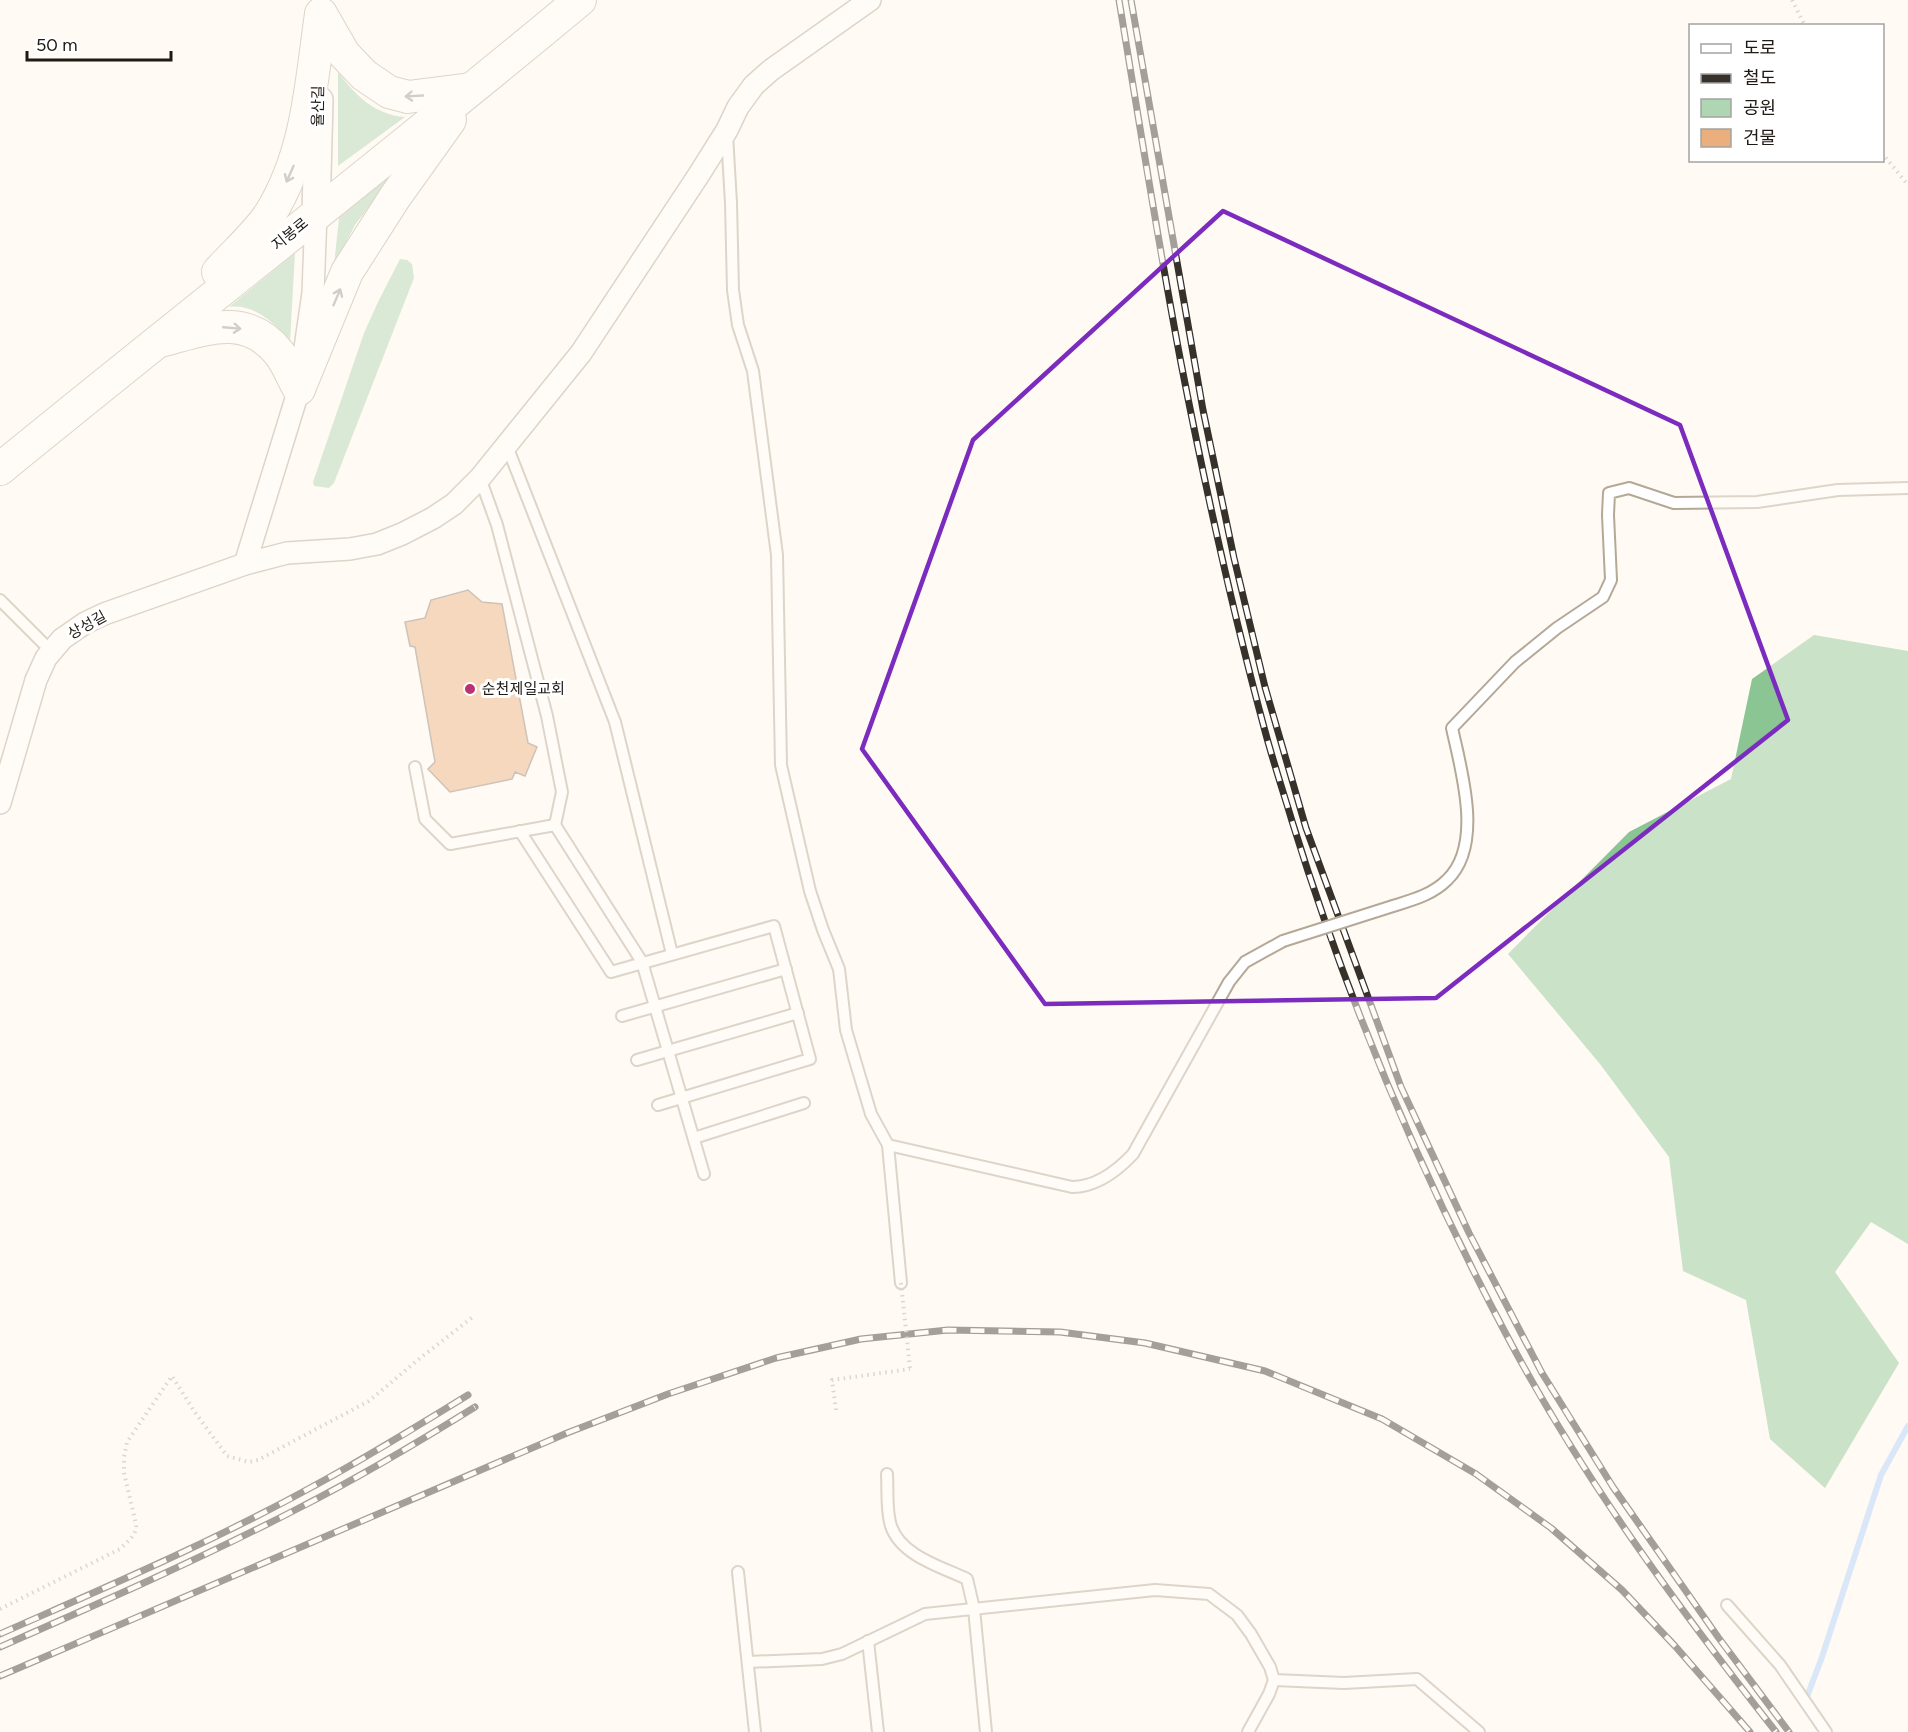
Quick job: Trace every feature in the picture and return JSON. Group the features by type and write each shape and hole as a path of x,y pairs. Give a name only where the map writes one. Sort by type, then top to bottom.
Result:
{"main road":[{"name":"지봉로","path":"0,469 580,0"},
{"path":"321,7 344,54 364,75 389,92 408,98 472,89"},
{"path":"155,342 268,216 283,190 297,159 305,127 321,7"},
{"path":"298,389 347,272 395,197 472,89"},
{"path":"155,342 211,328 234,326 253,332 270,342 281,354 298,389"}],"street":[{"name":"상성길","path":"0,803 36,680 46,658 62,639 85,623 104,614 245,564 287,553 350,549 376,544 402,534 454,504 507,446 581,353 626,289 727,130 738,107 754,85 771,70 870,0"},
{"name":"율산길","path":"315,213 321,7"},
{"path":"245,564 298,389 313,293 315,213"}],"lane":[{"path":"727,130 733,290 738,325 753,371 777,555 781,765 810,891 839,969 846,1030 872,1114 888,1145 901,1283"},
{"path":"507,446 615,722 672,954"},
{"path":"480,478 497,525 547,716 562,792 555,825 642,962 704,1174"},
{"path":"888,1145 1072,1186 1091,1185 1122,1166 1133,1154 1229,982 1245,962 1283,941 1420,898 1435,890 1455,872 1462,856 1468,820 1466,797 1452,728 1515,662 1557,628 1603,597 1611,580 1609,493 1629,488 1674,503 1756,502 1838,490 1908,488"},
{"path":"0,600 51,651"},
{"path":"415,767 425,819 450,844 555,825"},
{"path":"520,831 611,972 774,926 810,1059 658,1105"},
{"path":"622,1016 786,969"},
{"path":"637,1059 798,1014"},
{"path":"694,1138 804,1103"},
{"path":"887,1474 891,1526 901,1540 916,1555 968,1579 974,1609 986,1732"},
{"path":"738,1572 755,1732"},
{"path":"748,1662 822,1659 842,1654 925,1614 1155,1590 1209,1594 1237,1615 1270,1667 1274,1680 1248,1732"},
{"path":"1727,1605 1780,1665 1826,1732"},
{"path":"868,1641 878,1732"},
{"path":"1274,1680 1344,1683 1417,1679 1479,1732"}],"path":[{"path":"1792,0 1804,24"},
{"path":"1884,155 1908,185"},
{"path":"836,1410 832,1380 910,1369 901,1283"},
{"path":"0,1609 120,1549 133,1537 136,1524 124,1473 127,1442 172,1376 227,1456 249,1462 258,1460 369,1401 474,1316"}],"highlighted area":[{"path":"1223,211 1680,425 1788,720 1436,998 1045,1004 862,749 973,440"}],"green space":[{"path":"338,72 359,96 375,108 405,117 338,166"},
{"path":"396,171 355,225 334,265 339,218"},
{"path":"295,253 290,342 264,316 247,308 229,307"},
{"path":"400,259 412,264 414,278 334,483 329,488 314,486 313,482 364,333"},
{"path":"1814,635 1908,651 1908,1244 1871,1222 1835,1272 1899,1363 1825,1488 1770,1439 1746,1300 1683,1271 1669,1157 1600,1064 1508,954 1629,832 1731,779 1752,679"}],"building":[{"name":"순천제일교회","path":"468,590 482,602 502,604 528,743 537,747 525,776 515,772 512,779 450,792 428,769 435,762 415,647 410,646 405,622 425,618 431,600"}],"waterway":[{"path":"1805,1702 1822,1657 1881,1475 1908,1426"}],"railway":[{"path":"1119,0 1181,363 1209,501 1268,742 1336,953 1415,1147 1474,1272 1535,1387 1632,1539 1776,1732"},
{"path":"1131,0 1203,410 1234,558 1265,687 1306,828 1401,1087 1469,1233 1542,1373 1613,1487 1718,1637 1789,1732"},
{"path":"0,1676 567,1433 668,1394 776,1358 861,1339 948,1330 1060,1332 1145,1343 1265,1371 1382,1419 1476,1474 1551,1528 1622,1590 1675,1646 1750,1732"},
{"path":"0,1634 234,1528 330,1477 468,1395"},
{"path":"0,1647 150,1580 320,1497 365,1473 475,1407"}],"place":[{"name":"순천제일교회","path":"470,689"}]}
